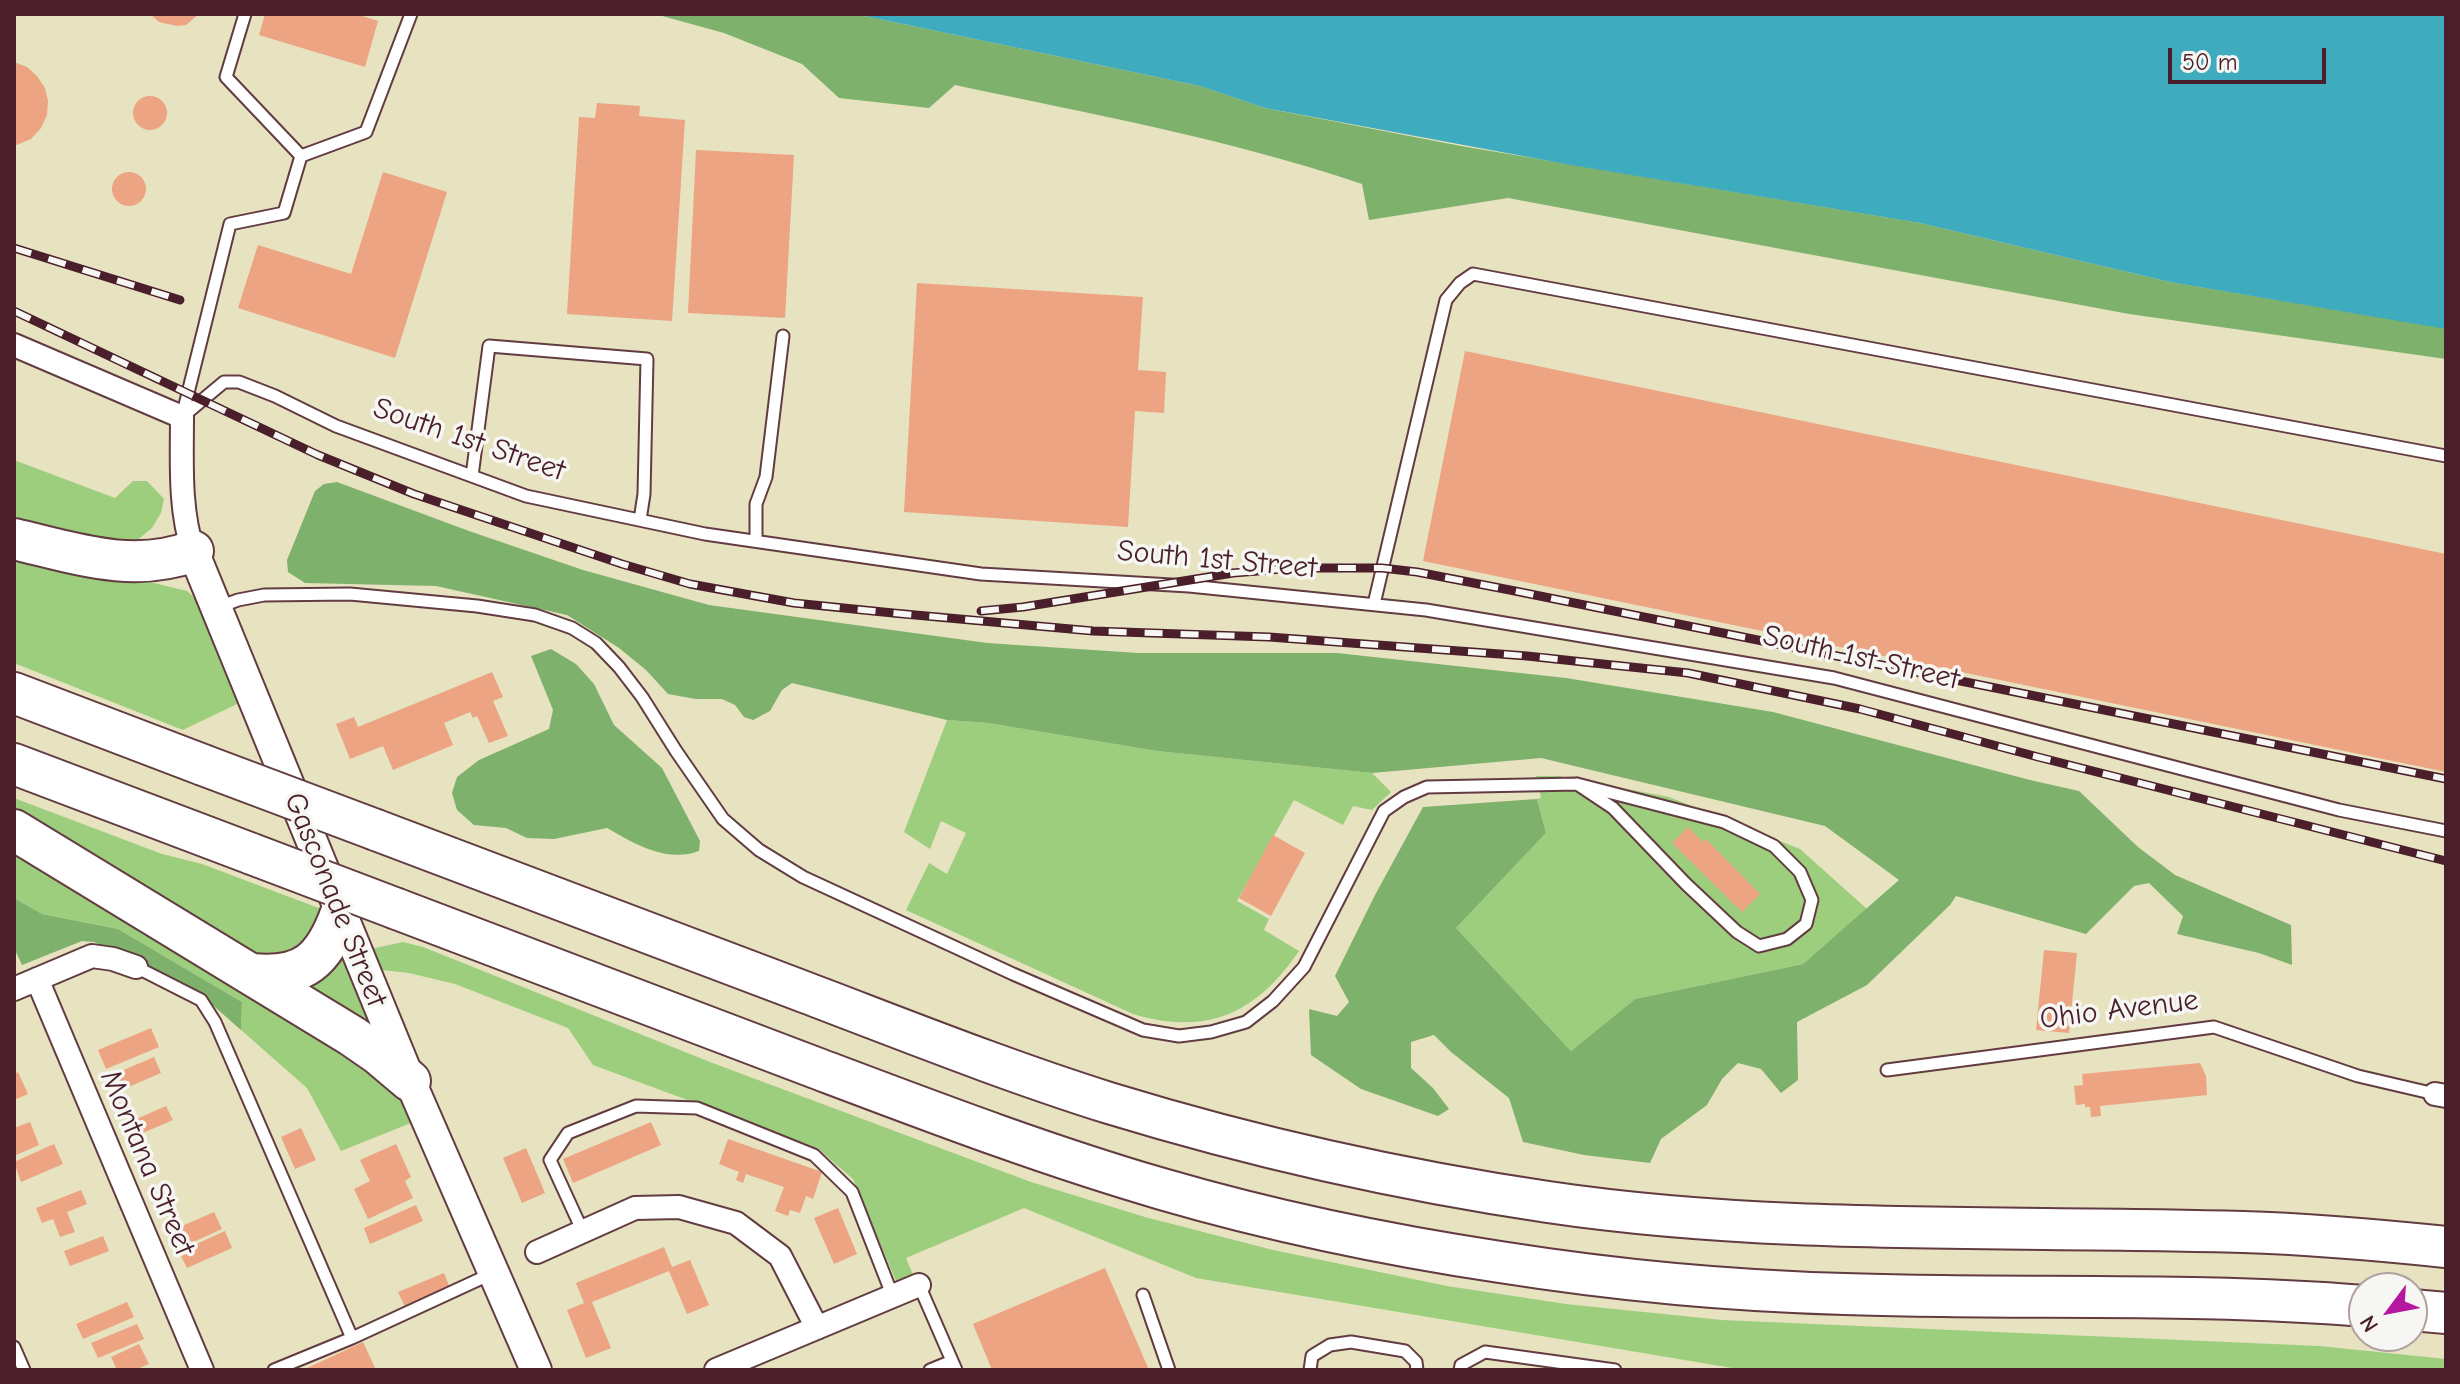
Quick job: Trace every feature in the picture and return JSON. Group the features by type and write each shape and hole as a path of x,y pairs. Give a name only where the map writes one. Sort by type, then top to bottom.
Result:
{"highway":[{"path":"14,539 109,561 161,560 193,551"},
{"path":"14,693 1039,1079 1217,1134 1329,1162 1553,1203 1666,1216 1898,1228 2244,1232 2361,1238 2446,1247"},
{"path":"14,764 943,1116 1162,1189 1274,1218 1500,1262 1728,1288 1844,1294 2227,1299 2348,1305"},
{"path":"14,830 352,1036 410,1081"},
{"path":"252,974 283,973 307,964 321,954 330,942 341,913"}],"street":[{"path":"14,345 182,417"},
{"name":"Gasconade Street","path":"182,417 183,509 193,551 410,1081 536,1370"},
{"path":"14,989 92,956 136,967"},
{"name":"Montana Street","path":"37,979 202,1370"},
{"path":"537,1252 635,1208 679,1207 736,1223 780,1256 817,1328"},
{"path":"716,1370 919,1285"}],"lane":[{"path":"245,14 226,77 301,156"},
{"path":"301,156 366,132 411,14"},
{"path":"182,417 230,224 284,213 301,156"},
{"path":"1374,604 1446,300 1460,283 1473,274 2446,456"},
{"path":"756,541 756,504 766,477 783,336"},
{"path":"472,476 489,346 647,359 644,494 640,520"},
{"name":"South 1st Street","path":"182,417 224,382 239,382 336,426 526,496 705,534 981,574 1189,586 1426,610 1834,678 2339,810 2446,831"},
{"path":"216,608 264,595 350,594 535,615 572,628 596,643 619,667 723,819 759,850 803,877 1013,974 1143,1030 1179,1036 1211,1032 1246,1022 1273,1001 1304,967 1384,811 1404,797 1427,787 1577,784 1724,822 1774,846 1800,872 1812,900 1806,924 1787,939 1759,946 1737,932 1613,808 1577,784"},
{"path":"136,967 201,1000 215,1022 352,1338"},
{"name":"Ohio Avenue","path":"1887,1070 2214,1027 2358,1076 2440,1095"},
{"path":"583,1232 550,1160 568,1133 636,1106 697,1108 814,1155 852,1192 893,1297"},
{"path":"274,1370 493,1273"},
{"path":"919,1285 954,1366 930,1370"},
{"path":"1143,1295 1169,1370"},
{"path":"1310,1370 1312,1356 1330,1345 1351,1342 1405,1351 1416,1362 1417,1370"},
{"path":"14,1347 24,1370"},
{"path":"1460,1370 1461,1365 1485,1352 1615,1370"}],"green space":[{"path":"655,14 855,14 1200,86 1265,108 1461,146 1920,223 2170,282 2446,328 2446,359 2129,314 1508,198 1369,220 1362,184 1312,168 1160,128 955,85 929,108 839,98 802,64 724,33"},
{"path":"14,460 115,498 133,481 147,481 164,499 161,513 152,528 135,542 115,549 14,530"},
{"path":"337,482 583,570 709,605 987,643 1138,653 1337,653 1566,678 1773,712 2079,791 2138,847 2175,875 2291,925 2292,965 2259,953 2177,934 2183,916 2149,883 2134,886 2086,934 1956,896 1867,985 1797,1022 1798,1080 1781,1093 1761,1069 1738,1063 1722,1079 1707,1105 1661,1139 1650,1163 1584,1155 1523,1142 1509,1098 1434,1035 1411,1042 1411,1068 1433,1088 1449,1109 1438,1116 1361,1089 1311,1055 1309,1009 1337,1016 1349,1002 1335,976 1423,807 1537,799 1546,833 1456,928 1571,1051 1635,999 1803,964 1899,880 1825,826 1541,758 1372,773 1157,751 988,723 947,720 792,683 782,690 770,711 753,720 744,717 735,705 722,699 668,694 646,670 619,648 567,615 436,586 305,583 288,572 287,560 315,491 324,484"},
{"path":"14,549 187,591 202,611 241,702 183,730 14,663"},
{"path":"551,649 576,664 594,684 614,725 662,768 700,841 699,851 675,855 651,850 607,828 554,839 527,838 506,828 474,825 457,810 452,793 457,777 479,760 549,729 553,710 531,656"},
{"path":"947,720 988,723 1157,751 1372,773 1391,792 1372,810 1353,806 1343,825 1294,800 1237,901 1269,919 1264,930 1299,951 1265,991 1228,1014 1207,1020 1160,1020 1133,1014 906,910 929,863 947,874 966,833 941,821 930,849 904,832"},
{"path":"1536,776 1559,776 1669,797 1800,849 1867,909 1803,964 1635,999 1571,1051 1456,928 1546,833 1537,799 1541,798"},
{"path":"14,798 324,910 308,947 265,962 14,819"},
{"path":"14,842 388,1073 416,1121 341,1151 307,1088 241,1030 242,1002 118,929 42,914 14,898"},
{"path":"14,898 42,914 118,929 242,1002 241,1030 200,994 94,942 82,941 22,965 14,948"},
{"path":"403,942 423,947 710,1062 1031,1182 1145,1217 1273,1250 1447,1286 1566,1304 1722,1320 2319,1346 2348,1349 2348,1352 2446,1359 2446,1370 1744,1370 1196,1278 1024,1208 906,1258 913,1275 896,1281 853,1179 817,1148 593,1065 568,1028 455,984 382,970 376,964 371,949"},
{"path":"340,951 386,1045 287,984"}],"water":[{"path":"855,14 2446,14 2446,329 2170,282 1920,223 1571,165 1265,108 1200,86"}],"building":[{"path":"150,14 199,14 186,25 177,26 159,22"},
{"path":"265,14 356,14 378,21 365,67 259,35"},
{"path":"14,62 27,67 37,76 45,88 48,101 47,115 41,128 31,139 14,146"},
{"path":"150,96 162,101 167,113 162,125 150,130 138,125 133,113 138,101"},
{"path":"597,103 640,106 639,116 685,120 672,321 567,314 579,117 595,118"},
{"path":"696,150 794,155 785,318 688,313"},
{"path":"129,172 141,177 146,189 141,201 129,206 117,201 112,189 117,177"},
{"path":"383,172 447,192 395,358 238,308 258,245 351,274"},
{"path":"917,283 1143,297 1138,370 1166,372 1164,413 1135,411 1128,527 904,512"},
{"path":"1465,351 2446,554 2446,772 1423,561"},
{"path":"492,672 503,697 493,701 508,736 489,743 477,716 473,718 470,712 444,723 453,745 393,770 383,746 350,759 336,724 354,717 358,727"},
{"path":"1688,827 1703,842 1706,839 1760,894 1742,912 1672,843"},
{"path":"1273,835 1305,853 1271,916 1239,898"},
{"path":"2044,950 2077,953 2069,1033 2036,1030"},
{"path":"151,1028 159,1047 106,1069 98,1050"},
{"path":"154,1057 161,1073 112,1094 105,1078"},
{"path":"2200,1063 2206,1076 2207,1095 2100,1106 2101,1116 2091,1117 2090,1107 2076,1105 2074,1086 2083,1085 2082,1074"},
{"path":"18,1072 28,1094 14,1100 14,1074"},
{"path":"166,1106 173,1120 131,1138 125,1124"},
{"path":"30,1122 39,1145 14,1156 14,1128"},
{"path":"651,1122 661,1145 573,1183 563,1159"},
{"path":"301,1128 316,1160 295,1169 281,1137"},
{"path":"728,1139 822,1172 813,1199 806,1196 800,1213 790,1210 788,1216 775,1211 784,1187 746,1174 743,1183 736,1180 739,1172 719,1164"},
{"path":"54,1144 63,1164 21,1182 14,1162"},
{"path":"396,1144 411,1177 405,1181 413,1198 368,1219 354,1189 370,1181 360,1160"},
{"path":"526,1148 545,1193 522,1203 503,1158"},
{"path":"81,1190 87,1204 67,1212 75,1232 60,1237 53,1219 42,1223 36,1208"},
{"path":"416,1205 423,1221 370,1244 364,1228"},
{"path":"838,1208 857,1254 834,1264 814,1218"},
{"path":"214,1212 222,1229 180,1248 173,1230"},
{"path":"225,1231 232,1248 187,1268 179,1252"},
{"path":"103,1236 109,1251 70,1266 64,1251"},
{"path":"664,1247 672,1267 690,1260 709,1305 687,1314 669,1271 592,1302 611,1348 586,1358 567,1310 584,1303 576,1283"},
{"path":"1105,1268 1149,1370 992,1370 973,1324"},
{"path":"444,1273 450,1288 405,1307 398,1292"},
{"path":"127,1302 134,1317 83,1339 76,1324"},
{"path":"137,1324 144,1339 98,1358 91,1343"},
{"path":"363,1342 376,1370 303,1370"},
{"path":"139,1344 149,1364 135,1370 117,1370 111,1357"}],"railway":[{"path":"14,248 180,300"},
{"path":"14,311 318,455 414,494 690,584 794,603 1093,631 1269,637 1527,656 1688,673 1860,709 2446,861"},
{"path":"981,611 1233,573 1294,568 1382,568 1417,572 2446,779"}]}
